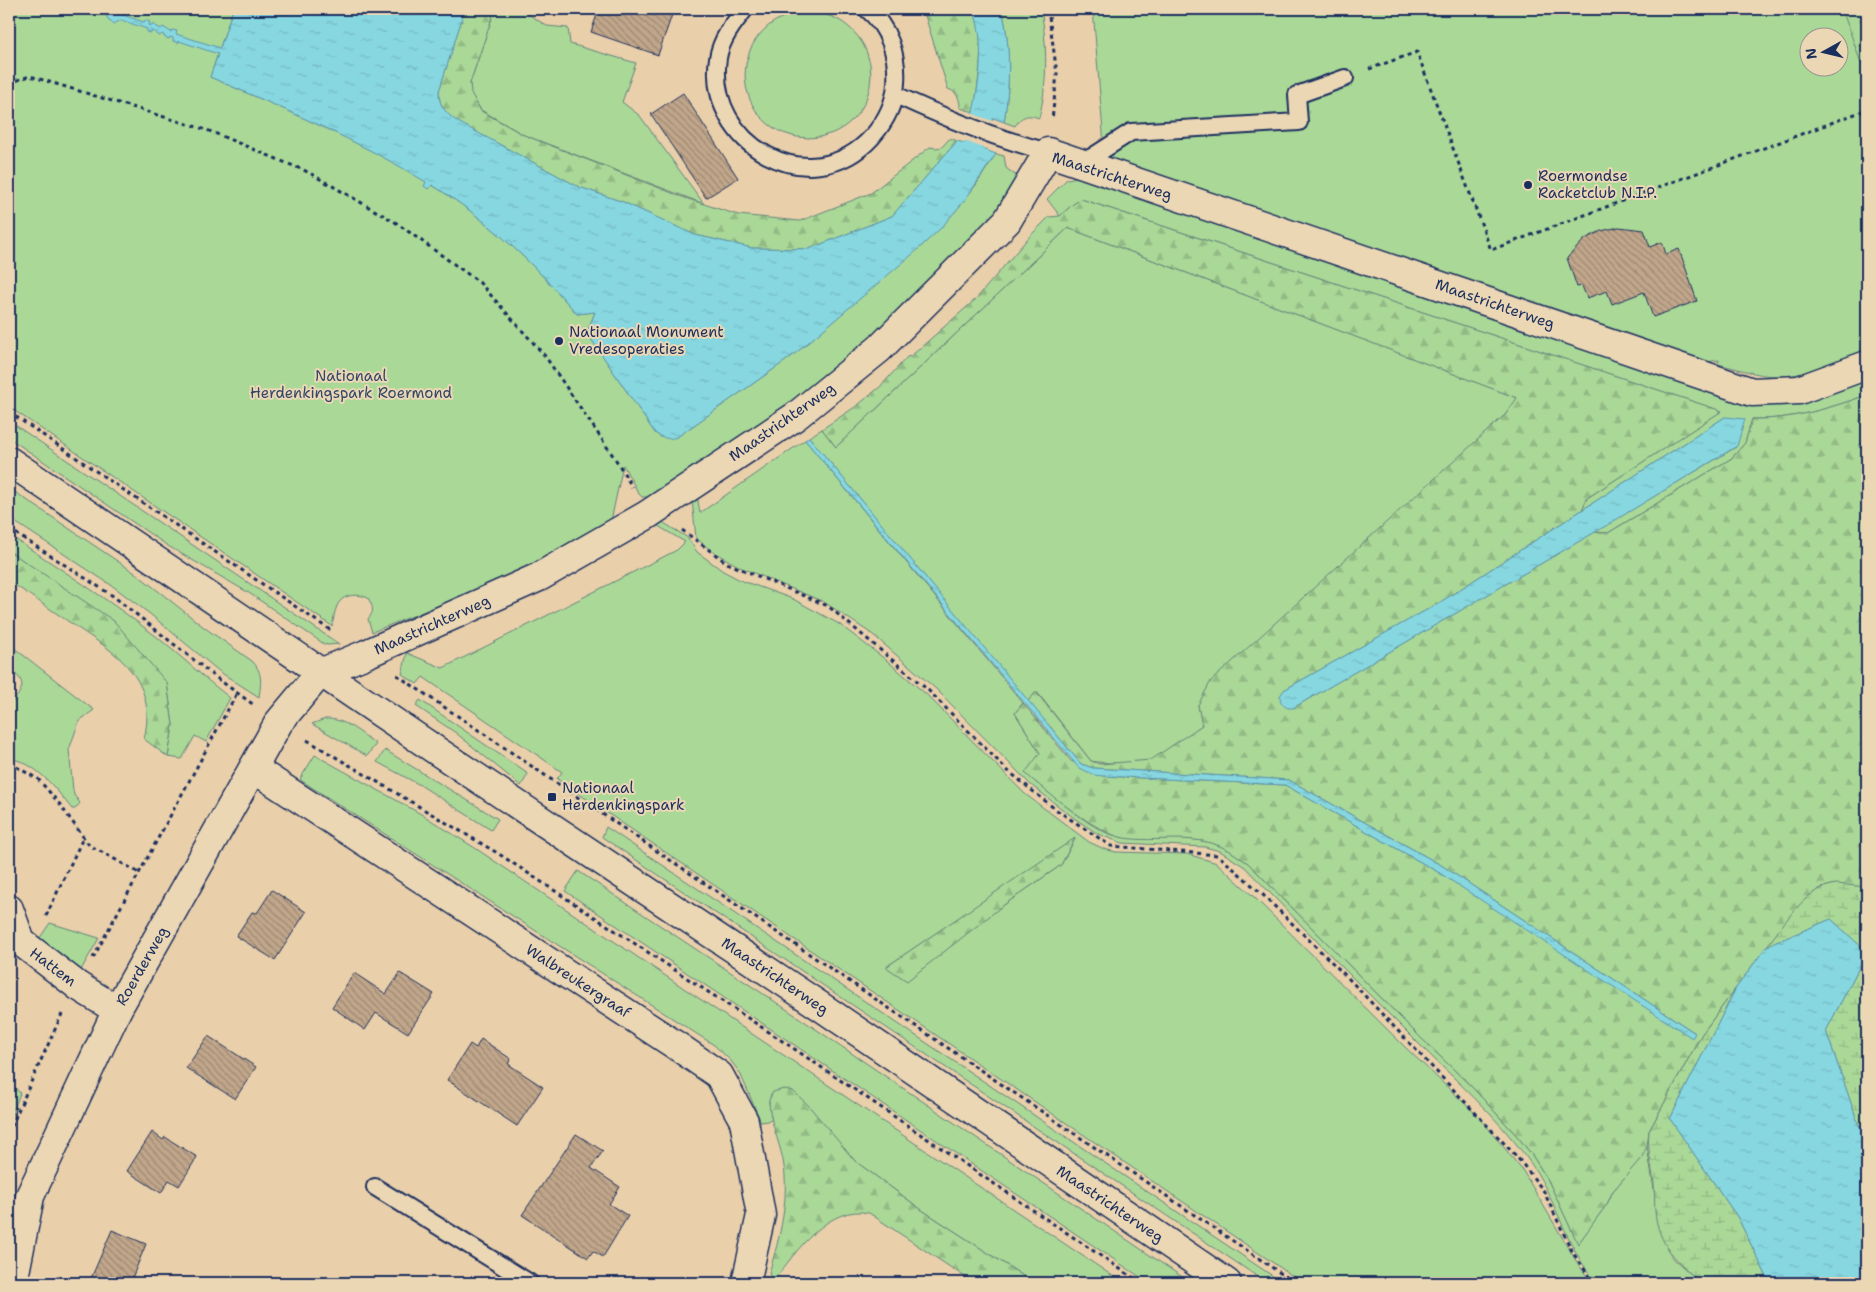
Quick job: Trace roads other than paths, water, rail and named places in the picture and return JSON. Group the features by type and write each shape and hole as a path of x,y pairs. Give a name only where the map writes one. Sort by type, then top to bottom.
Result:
{"street":[{"name":"Maastrichterweg","path":"320,673 539,577 647,515 796,416 879,350 1007,221 1048,152 1752,392 1799,390 1867,365"},
{"name":"Maastrichterweg","path":"9,461 320,673 828,1011 1227,1283"},
{"name":"Roerderweg","path":"14,1283 30,1196 117,1010 279,722 320,673"},
{"name":"Walbreukergraaf","path":"254,769 719,1075 744,1121 761,1215 746,1283"},
{"name":"Hattem","path":"9,908 20,942 78,986 117,1010"}],"lane":[{"path":"745,9 728,30 718,57 718,88 727,118 746,143 773,160 804,166 834,162 862,148 884,124 896,95 898,66 890,39 875,15 868,9"},
{"path":"1081,164 1131,132 1299,122 1297,95 1345,78"},
{"path":"896,95 954,122 1013,143 1048,152"},
{"path":"375,1187 530,1283"}],"water":[{"path":"113,9 119,10 123,15 144,22 145,20 150,22 149,25 152,26 153,24 161,29 163,27 171,32 172,30 177,31 176,34 220,48 233,9 465,9 439,91 440,101 450,116 579,187 623,202 695,235 752,248 809,249 892,216 957,141 965,143 977,94 979,76 980,41 978,24 973,9 1002,9 1009,65 1004,122 993,118 983,149 996,154 965,200 941,228 791,357 677,437 668,438 655,433 587,333 595,312 577,314 510,244 453,198 432,185 428,189 424,186 426,182 374,152 210,77 218,54 179,41 178,43 173,41 173,38 170,37 169,39 162,34 160,36 152,31 151,33 147,32 147,29 121,20 114,24 107,18 107,13"},
{"path":"1725,417 1745,419 1737,446 1609,524 1293,708 1285,707 1282,704 1280,696 1284,690 1439,603"},
{"path":"809,437 1081,764 1093,768 1289,780 1441,865 1695,1033 1692,1038 1438,872 1285,785 1103,776 1094,775 1078,767 805,440"},
{"path":"1831,919 1867,952 1826,1031 1859,1126 1867,1131 1867,1283 1770,1283 1738,1218 1670,1119 1736,988 1767,946"}],"place":[{"name":"Roermondse Racketclub N.I.P.","path":"1528,185"},
{"name":"Nationaal Monument Vredesoperaties","path":"559,341"},
{"name":"Nationaal Herdenkingspark","path":"552,797"}],"park label":[{"name":"Nationaal Herdenkingspark Roermond","path":"351,384"}]}
